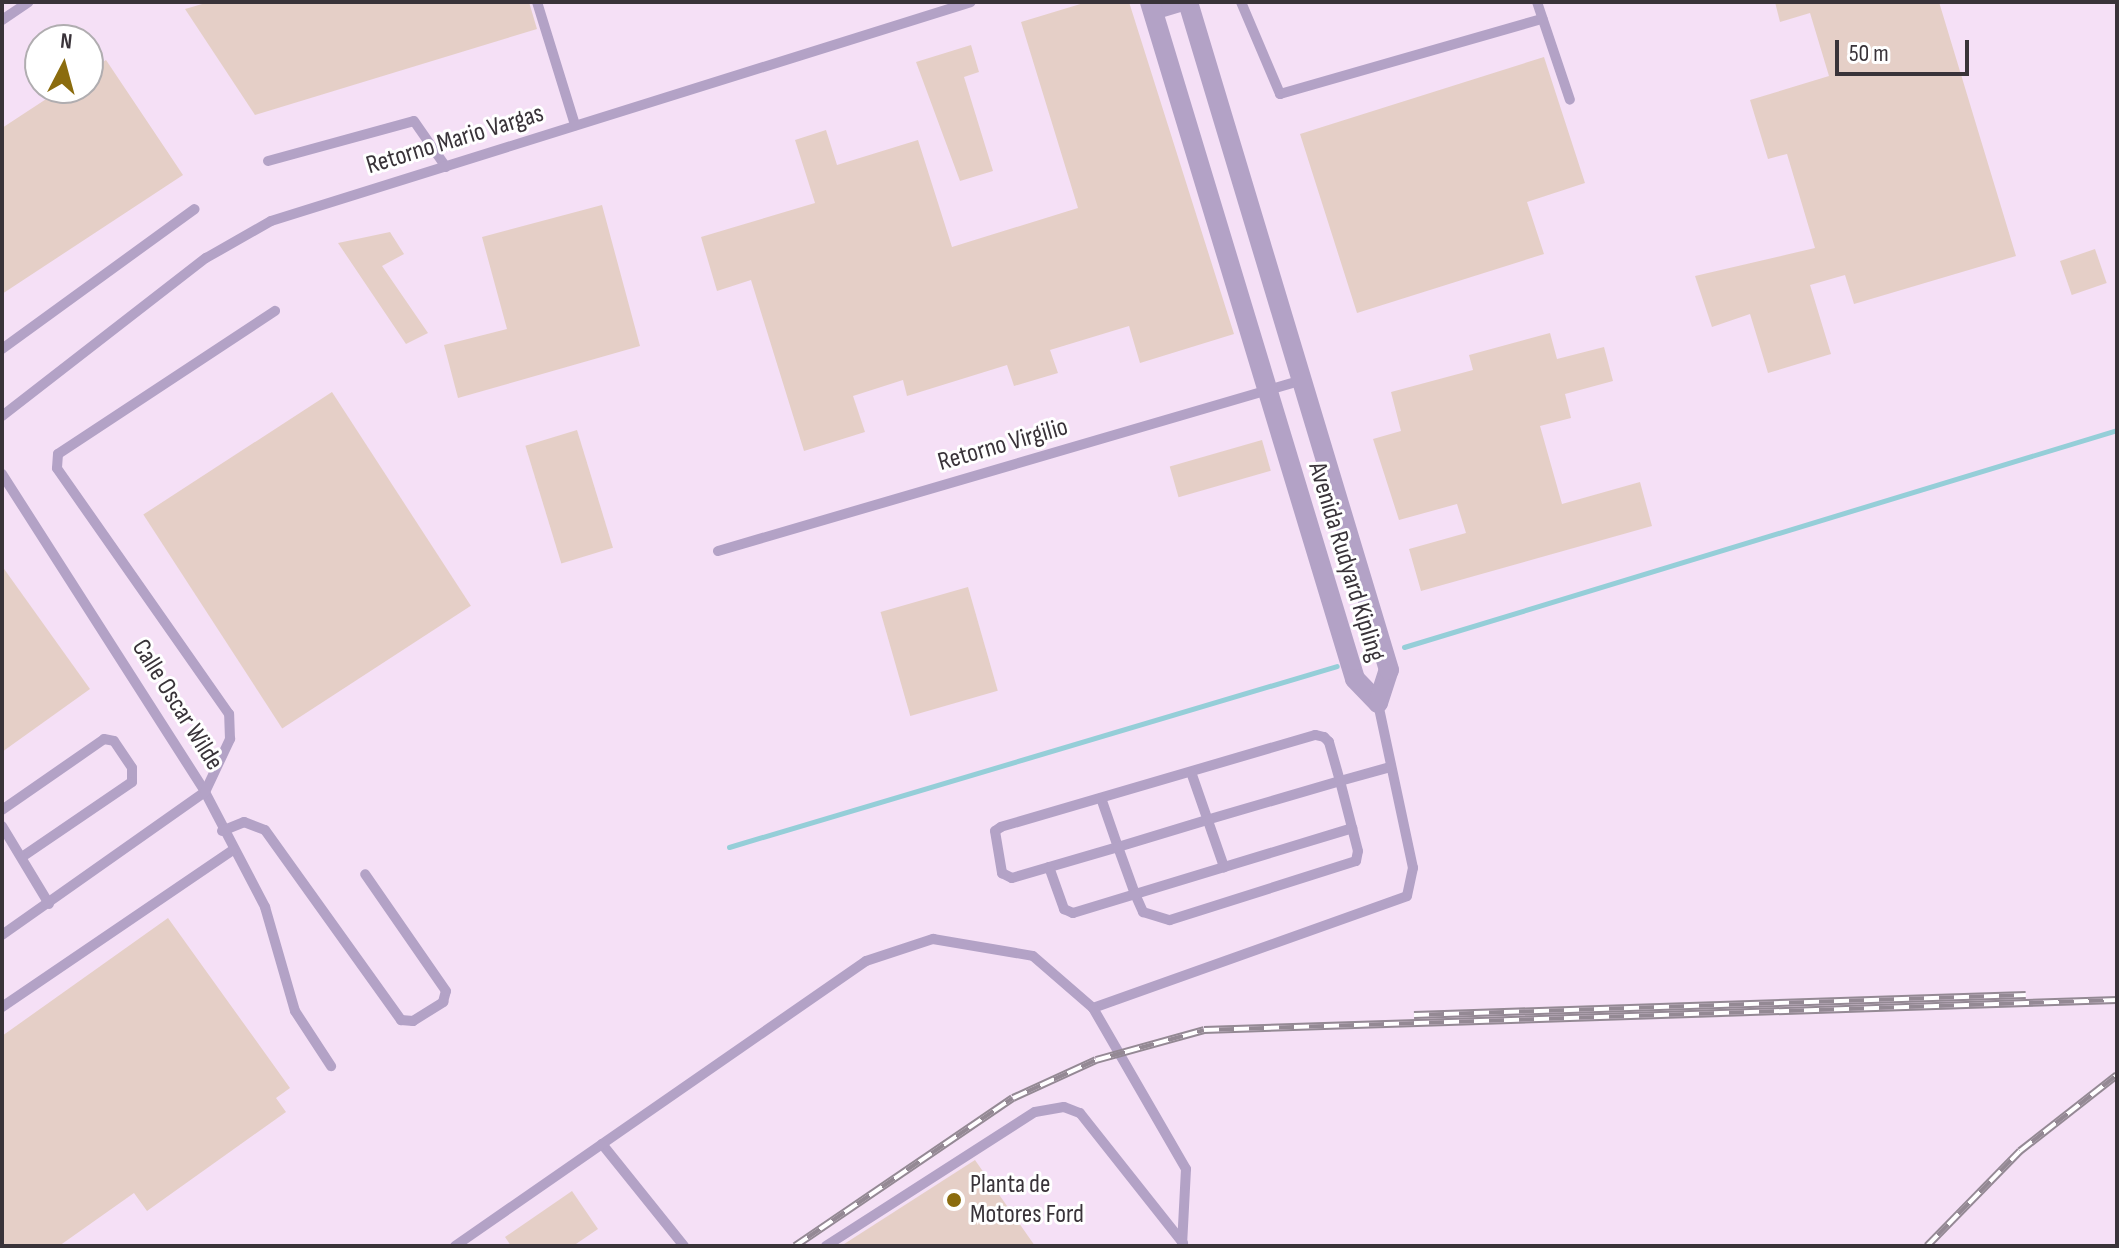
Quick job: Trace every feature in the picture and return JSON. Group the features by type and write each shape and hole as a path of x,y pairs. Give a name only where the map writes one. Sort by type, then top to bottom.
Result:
{"street":[{"path":"1151,6 1179,2"},
{"name":"Avenida Rudyard Kipling","path":"1151,6 1265,392 1355,679 1378,703 1389,670 1299,381 1188,2"},
{"path":"1339,620 1372,610"}],"lane":[{"path":"2,20 29,2"},
{"path":"537,2 575,125"},
{"name":"Retorno Mario Vargas","path":"2,416 243,233 575,125 971,2"},
{"path":"1241,2 1280,94 1542,19"},
{"path":"1537,2 1570,100"},
{"path":"268,161 414,121 446,167"},
{"path":"2,349 195,209"},
{"path":"275,311 63,449 57,460 229,714 227,754 205,792 222,831 265,907 295,1011 331,1066"},
{"name":"Retorno Virgilio","path":"718,551 1299,381"},
{"name":"Calle Oscar Wilde","path":"2,474 205,792 2,935"},
{"path":"1093,1008 1407,896 1413,868 1387,768 1378,703"},
{"path":"1101,798 1118,847 1135,894 1143,912 1170,920 1352,866 1358,851 1340,781 1329,742 1320,735 1101,798 995,831 1004,876 1049,867 1118,847 1210,819 1340,781 1387,768"},
{"path":"2,810 104,739 114,741 132,768 132,782 22,857"},
{"path":"1191,772 1210,819 1224,867"},
{"path":"222,831 244,822 265,830 401,1020 413,1021 443,1002 446,991 365,874"},
{"path":"2,826 49,904"},
{"path":"1049,867 1069,913 1352,828"},
{"path":"2,1007 233,850"},
{"path":"455,1246 866,961 916,940 1033,956 1093,1008 1186,1169 1182,1244"},
{"path":"826,1246 1035,1112 1064,1107 1080,1113 1182,1244"},
{"path":"602,1144 684,1246"}],"shaded area":[{"path":"2,2 2117,2 2117,1246 2,1246"}],"building":[{"path":"209,2 529,2 537,29 255,115 185,9"},
{"path":"1087,2 1129,2 1234,334 1140,363 1129,326 1050,350 1058,373 1014,386 1007,365 907,396 903,380 853,396 865,432 804,451 751,280 717,291 701,237 815,203 795,140 826,130 837,165 918,140 952,247 1078,208 1021,22"},
{"path":"1775,2 1939,2 2016,256 1854,304 1845,275 1810,285 1831,354 1768,373 1750,314 1712,327 1695,276 1815,248 1787,154 1768,159 1750,100 1829,76 1810,13 1780,22"},
{"path":"971,45 979,72 964,77 993,171 960,181 916,62"},
{"path":"1544,57 1585,183 1527,202 1544,254 1357,313 1300,134"},
{"path":"104,61 183,175 2,294 2,128 39,104 104,104"},
{"path":"602,205 640,346 458,398 444,345 507,329 482,237"},
{"path":"390,232 404,254 382,266 428,333 406,344 338,243"},
{"path":"2095,249 2107,283 2072,295 2060,261"},
{"path":"1550,333 1557,359 1604,347 1613,381 1565,394 1571,418 1540,426 1562,504 1640,482 1652,526 1421,591 1409,549 1466,533 1457,504 1399,520 1373,439 1401,431 1391,392 1473,370 1469,355"},
{"path":"332,392 471,606 282,728 143,515"},
{"path":"577,430 613,548 561,563 525,446"},
{"path":"1262,440 1271,471 1179,497 1170,466"},
{"path":"2,566 90,689 2,752"},
{"path":"968,587 998,691 910,716 881,612"},
{"path":"168,918 290,1088 276,1098 286,1112 147,1211 134,1193 59,1246 2,1246 2,1036"},
{"name":"Planta de Motores Ford","path":"975,1160 1035,1246 841,1246"},
{"path":"572,1191 598,1229 573,1246 511,1246 505,1237"}],"waterway":[{"path":"1404,647 2117,430"},
{"path":"729,847 1337,666"}],"railway":[{"path":"1414,1015 2026,995"},
{"path":"795,1246 1013,1098 1096,1060 1204,1030 2117,1000"},
{"path":"1927,1246 2020,1151 2117,1075"}],"place":[{"name":"Planta de Motores Ford","path":"954,1200"}]}
